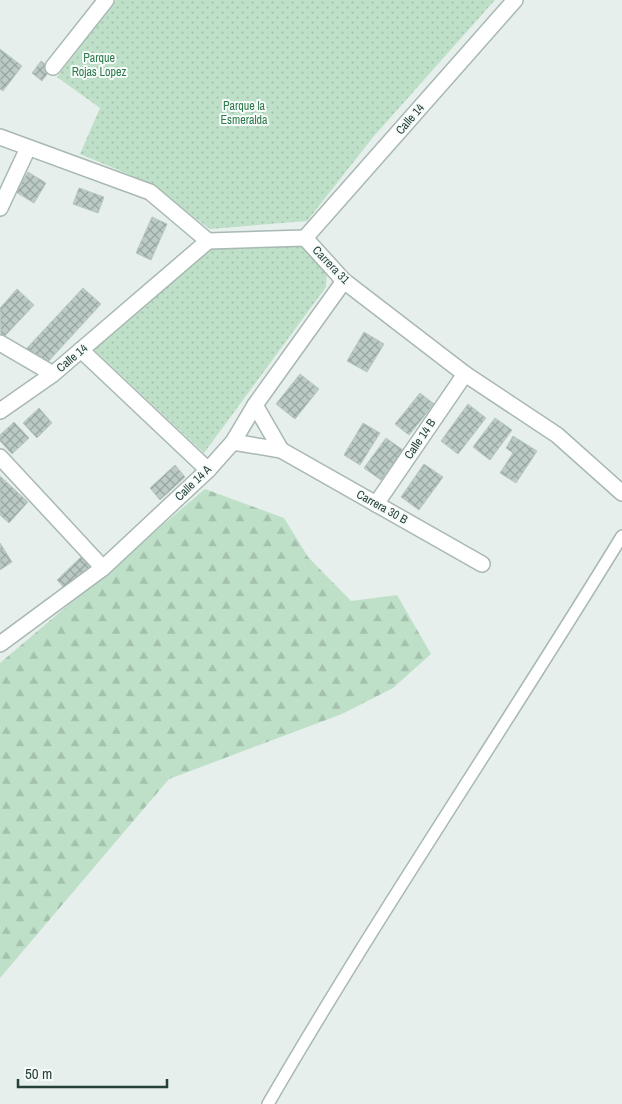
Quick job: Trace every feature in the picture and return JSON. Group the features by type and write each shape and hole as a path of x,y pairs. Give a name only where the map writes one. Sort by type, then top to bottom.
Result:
{"street":[{"path":"53,67 106,0"},
{"name":"Calle 14","path":"305,238 516,0"},
{"path":"0,136 153,194 208,241"},
{"path":"0,208 28,148"},
{"name":"Carrera 31","path":"208,241 305,238 344,281 465,374 556,435 622,493"},
{"name":"Calle 14","path":"0,411 53,374 208,241"},
{"name":"Calle 14 A","path":"0,644 103,568 208,470 232,442 255,405 344,281"},
{"path":"0,342 53,374"},
{"path":"81,350 208,470"},
{"name":"Calle 14 B","path":"376,504 465,374"},
{"path":"255,405 281,450"},
{"name":"Carrera 30 B","path":"232,442 281,450 482,564"},
{"path":"0,457 103,568"}],"lane":[{"path":"268,1104 357,956 536,677 622,536"}],"green space":[{"name":"Parque la Esmeralda","path":"116,0 495,0 374,136 307,221 210,229 145,181 80,154 100,108 57,77"},
{"path":"294,238 327,269 326,287 204,453 91,347 213,245"},
{"path":"205,489 284,518 308,557 351,601 397,595 431,654 393,688 342,714 169,779 0,978 0,663"}],"building":[{"path":"0,49 22,66 3,91 0,89"},
{"path":"41,61 51,69 42,81 32,73"},
{"path":"28,172 46,183 34,203 16,192"},
{"path":"79,188 104,197 98,213 73,204"},
{"path":"152,217 167,224 151,260 136,253"},
{"path":"83,288 101,304 45,365 27,348"},
{"path":"17,289 34,305 1,340 0,308"},
{"path":"364,332 384,344 367,372 347,361"},
{"path":"300,374 319,389 295,419 276,404"},
{"path":"420,393 434,404 409,435 395,424"},
{"path":"468,404 486,418 458,454 441,441"},
{"path":"39,408 52,423 37,438 23,423"},
{"path":"495,418 512,430 490,460 473,447"},
{"path":"14,422 29,438 12,454 0,441 0,435"},
{"path":"363,423 380,433 360,465 344,455"},
{"path":"513,436 537,451 516,483 500,473 513,453 506,448"},
{"path":"386,438 403,450 381,480 364,468"},
{"path":"424,464 443,477 419,510 401,497"},
{"path":"175,465 185,477 160,500 150,488"},
{"path":"0,476 28,502 9,523 0,515"},
{"path":"0,543 12,562 0,570"},
{"path":"83,555 92,564 66,590 57,580"}],"park label":[{"name":"Parque Rojas Lopez","path":"99,65"}]}
